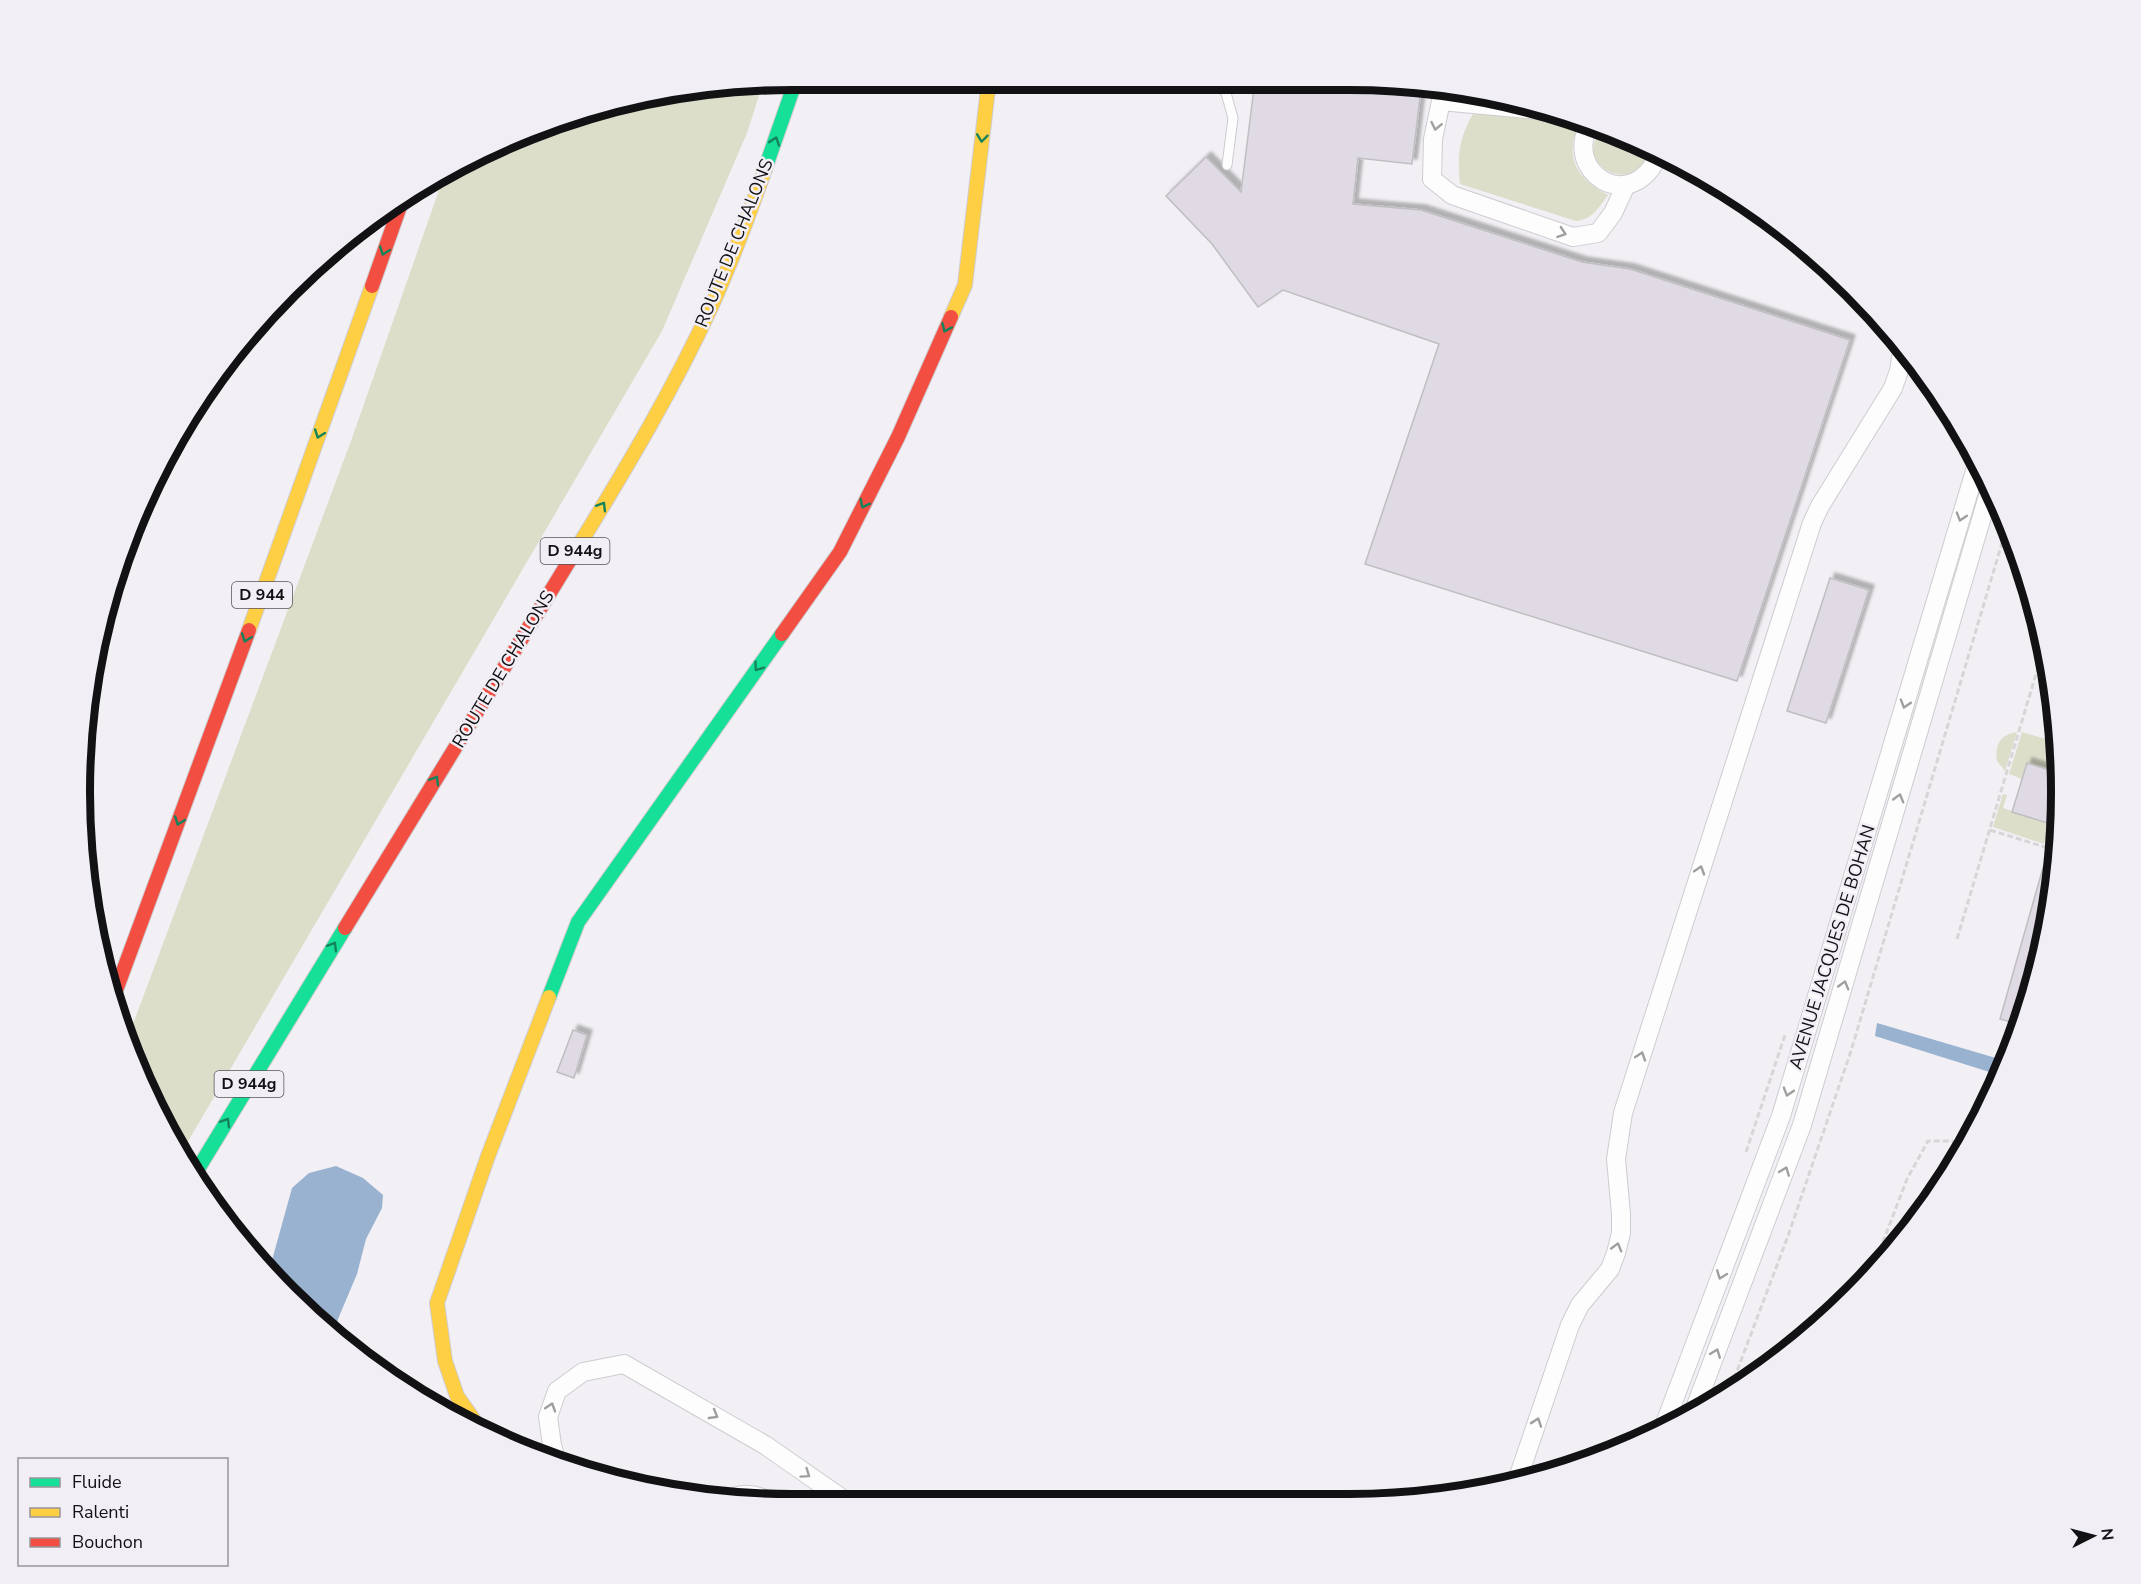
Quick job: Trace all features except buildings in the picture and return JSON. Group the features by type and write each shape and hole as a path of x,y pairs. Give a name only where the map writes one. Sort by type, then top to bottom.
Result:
{"main road":[{"name":"ROUTE DE CHALONS","path":"199,1167 607,499 674,382 723,279 764,173 793,90"},
{"path":"471,1416 457,1396 445,1361 437,1303 488,1156 578,922 840,552 898,437 965,285 988,90"},
{"name":"D 944","path":"118,986 240,656 398,211"}],"street":[{"path":"1501,107 1441,101 1433,139 1432,179 1452,195 1573,237 1598,232 1613,213 1626,184"},
{"path":"1587,131 1582,149 1585,161 1592,172 1602,180 1614,184 1626,184 1642,178 1651,169 1654,160"},
{"path":"1520,1473 1570,1325 1580,1305 1610,1269 1616,1253 1621,1233 1622,1214 1616,1159 1623,1113 1812,523 1820,506 1893,388 1901,359"},
{"name":"AVENUE JACQUES DE BOHAN","path":"1657,1422 1781,1116 1974,473"},
{"name":"AVENUE JACQUES DE BOHAN","path":"1698,1401 1802,1125 1987,499"},
{"path":"554,1453 548,1417 557,1390 583,1372 624,1364 765,1445 835,1494"}],"lane":[{"path":"1223,90 1233,118 1227,165"},
{"path":"734,1491 756,1490 761,1493"}],"path":[{"path":"1958,461 1962,450"},
{"path":"1734,1379 1788,1236 1851,1051 2003,538"},
{"path":"1957,939 2039,663"},
{"path":"1989,830 2048,848"},
{"path":"1745,1156 1786,1031"},
{"path":"1879,1253 1907,1179 1928,1141 1952,1141 1957,1144"}],"green space":[{"path":"760,91 747,133 662,331 186,1146 162,1102 131,1029 351,441 441,184 523,143 610,114 655,103 700,96"},
{"path":"1476,109 1535,115 1578,128 1573,143 1577,169 1587,181 1608,195 1591,215 1576,221 1460,184 1460,145"},
{"path":"1598,136 1618,143 1645,156 1644,163 1635,172 1623,175 1611,172 1600,166 1594,155 1594,142"},
{"path":"2017,732 2005,771 1997,761 1998,745 2007,735"},
{"path":"2022,732 2048,740 2050,770 2027,763 2022,779 2009,774"},
{"path":"2003,794 2007,795 2003,808 2050,824 2044,844 1993,827"}],"water":[{"path":"1877,1023 1999,1059 1992,1073 1875,1036"},
{"path":"336,1166 363,1178 383,1195 382,1208 366,1239 357,1274 337,1326 271,1263 292,1188 309,1173"}],"traffic: fast":[{"path":"765,169 793,90"},
{"path":"549,997 578,922 782,634"},
{"path":"199,1167 345,928"}],"traffic: slow":[{"path":"951,317 965,285 988,90"},
{"path":"579,545 682,367 733,255 765,169"},
{"path":"249,630 372,286"},
{"path":"471,1416 457,1396 445,1361 437,1303 488,1156 549,997"}],"traffic: jam":[{"path":"372,286 399,211"},
{"path":"782,634 840,552 898,437 951,317"},
{"path":"345,928 579,545"},
{"path":"118,986 249,630"}]}
